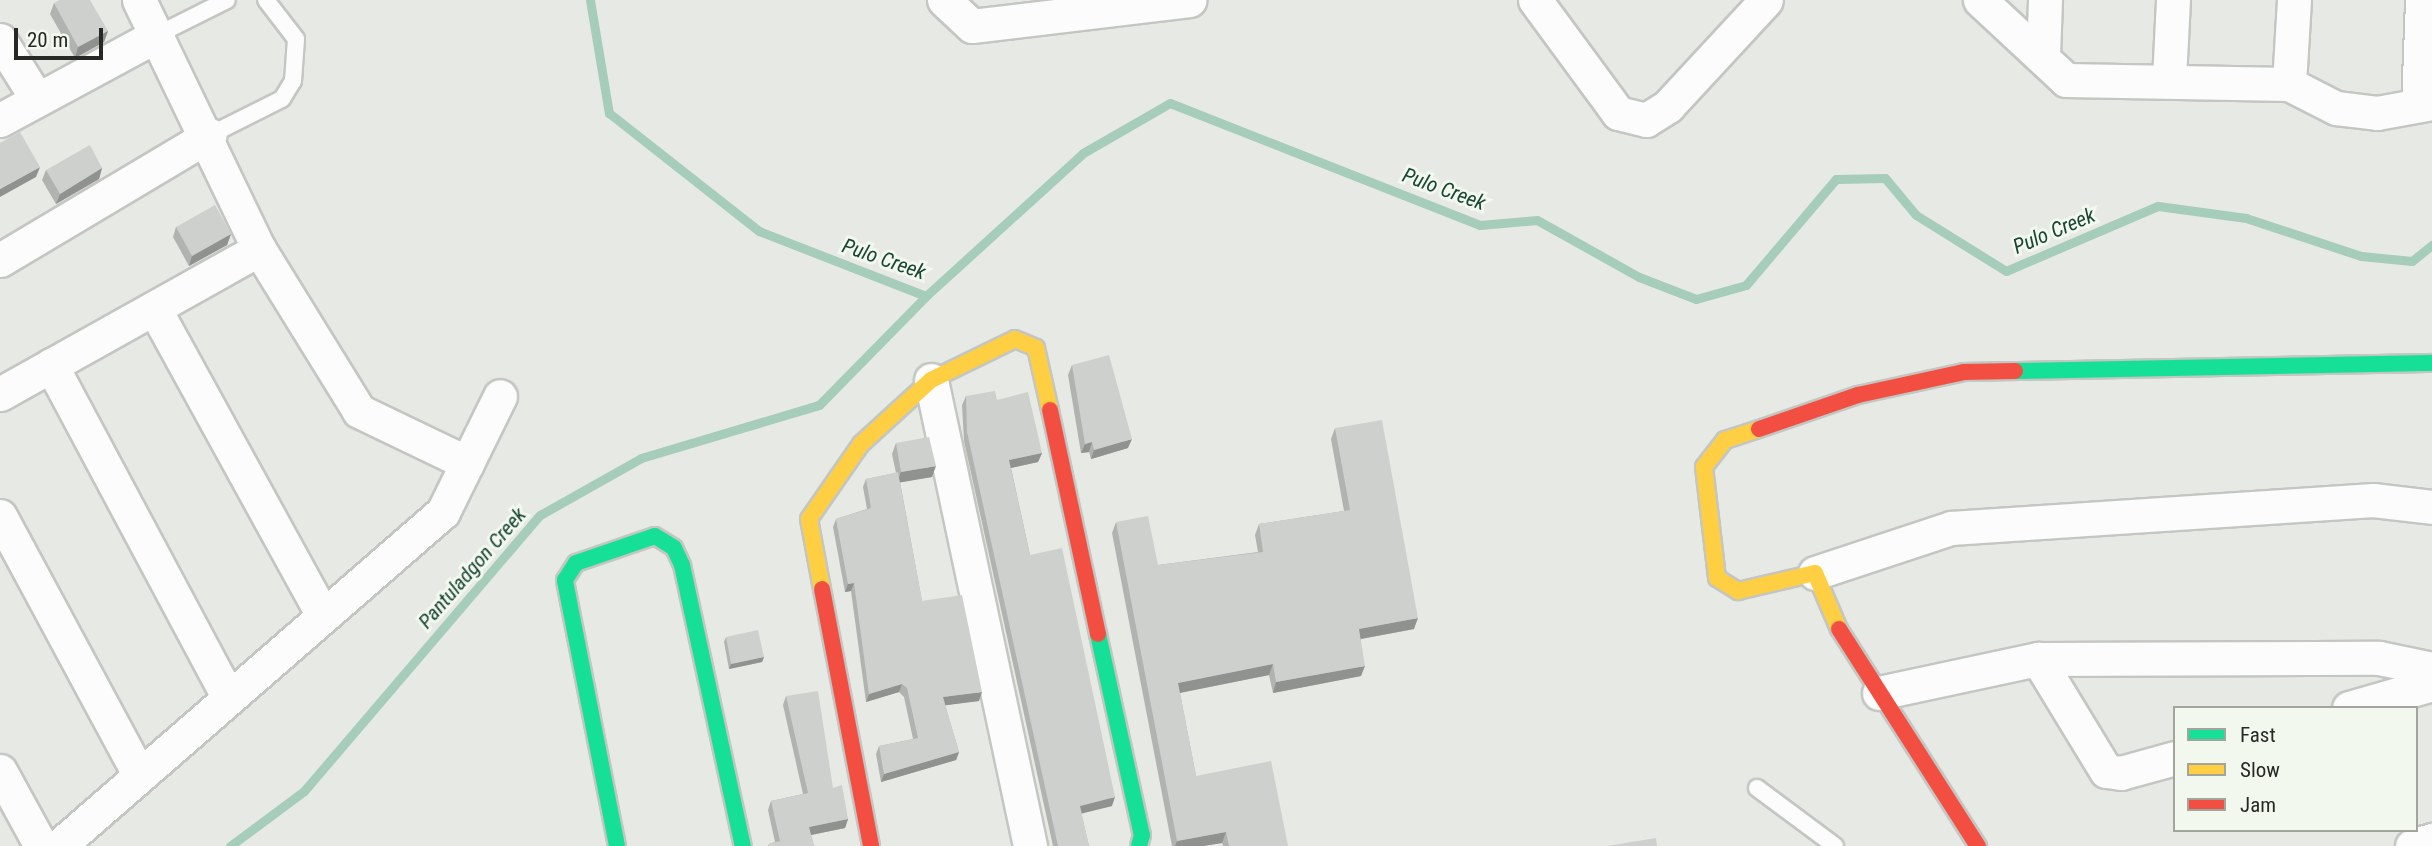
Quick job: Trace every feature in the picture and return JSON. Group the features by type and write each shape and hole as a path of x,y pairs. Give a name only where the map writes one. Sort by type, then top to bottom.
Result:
{"street":[{"path":"139,0 210,135 259,249 359,411 467,463"},
{"path":"944,0 972,26 1052,8 1182,1"},
{"path":"1535,0 1618,113 1646,120 1668,106 1766,0"},
{"path":"1980,0 2043,55 2066,80 2169,79 2289,84 2336,107 2377,113 2425,104 2422,0"},
{"path":"2043,55 2045,0"},
{"path":"2169,79 2173,0"},
{"path":"2289,84 2294,0"},
{"path":"0,120 157,35"},
{"path":"0,40 37,99"},
{"path":"0,260 210,135"},
{"path":"0,394 259,249"},
{"path":"154,308 323,616"},
{"path":"871,846 809,519 861,444 931,380 1015,340 1036,348 1142,835 1139,846"},
{"path":"2432,363 1964,372 1858,395 1725,440 1710,452 1704,467 1722,584 1738,591 1815,573 1951,528 2373,500 2432,507"},
{"path":"51,365 228,696"},
{"path":"931,380 1030,846"},
{"path":"59,846 228,696 443,512 500,396"},
{"path":"0,516 139,774"},
{"path":"617,846 565,580 576,563 654,536 674,548 682,565 743,846"},
{"path":"1815,573 1843,637 1975,841"},
{"path":"1879,693 2038,659 2379,657 2432,668"},
{"path":"2038,659 2106,771 2121,773 2173,759"},
{"path":"2356,706 2432,684"},
{"path":"0,771 41,846"},
{"path":"2412,846 2432,840"}],"lane":[{"path":"157,35 227,0"},
{"path":"210,135 282,99 293,81 296,39 266,0"},
{"path":"1757,788 1835,846"},
{"path":"1952,846 1975,841"}],"building":[{"path":"60,0 90,0 108,31 78,47 54,3"},
{"path":"20,132 40,167 0,189 0,143"},
{"path":"90,145 102,168 60,194 46,170"},
{"path":"215,205 231,234 192,256 176,227"},
{"path":"1109,355 1132,439 1094,450 1092,442 1085,444 1072,365"},
{"path":"995,391 997,400 1028,392 1042,453 1009,460 1030,555 1062,548 1115,797 1080,806 1089,846 1058,846 967,432 966,396"},
{"path":"1382,420 1418,618 1359,629 1365,666 1276,682 1273,664 1178,683 1196,776 1271,761 1288,846 1229,846 1226,832 1177,841 1116,522 1148,516 1158,565 1263,552 1259,524 1350,510 1335,428"},
{"path":"929,437 936,466 901,472 896,443"},
{"path":"898,472 922,601 962,595 982,692 943,697 959,752 884,774 879,746 918,738 907,688 902,684 869,694 854,583 848,584 836,519 871,508 866,479"},
{"path":"758,630 764,657 731,664 726,637"},
{"path":"818,691 833,788 842,785 848,819 809,827 814,846 769,846 780,841 771,801 808,793 786,696"},
{"path":"1656,838 1657,846 1607,846"}],"waterway":[{"name":"Pulo Creek","path":"590,0 609,113 759,231 926,296"},
{"name":"Pulo Creek","path":"230,846 304,791 540,515 641,458 819,405 926,296 1083,153 1170,103 1480,225 1537,220 1639,277 1696,299 1746,285 1836,179 1885,178 1916,215 2006,271 2158,206 2246,218 2361,256 2412,261 2432,245"}],"traffic: fast":[{"path":"2015,371 2432,363"},
{"path":"617,846 565,580 576,563 655,536 674,548 682,565 743,846"},
{"path":"1098,634 1142,835 1139,846"}],"traffic: slow":[{"path":"822,589 809,519 861,444 931,380 1015,339 1036,348 1050,410"},
{"path":"1759,429 1725,440 1704,467 1717,578 1738,591 1815,573 1839,629"}],"traffic: jam":[{"path":"1759,429 1858,395 1964,372 2015,371"},
{"path":"1050,410 1098,634"},
{"path":"822,589 871,846"},
{"path":"1839,629 1978,846"}],"water label":[{"name":"Pantuladgon Creek","path":"472,568"}]}
